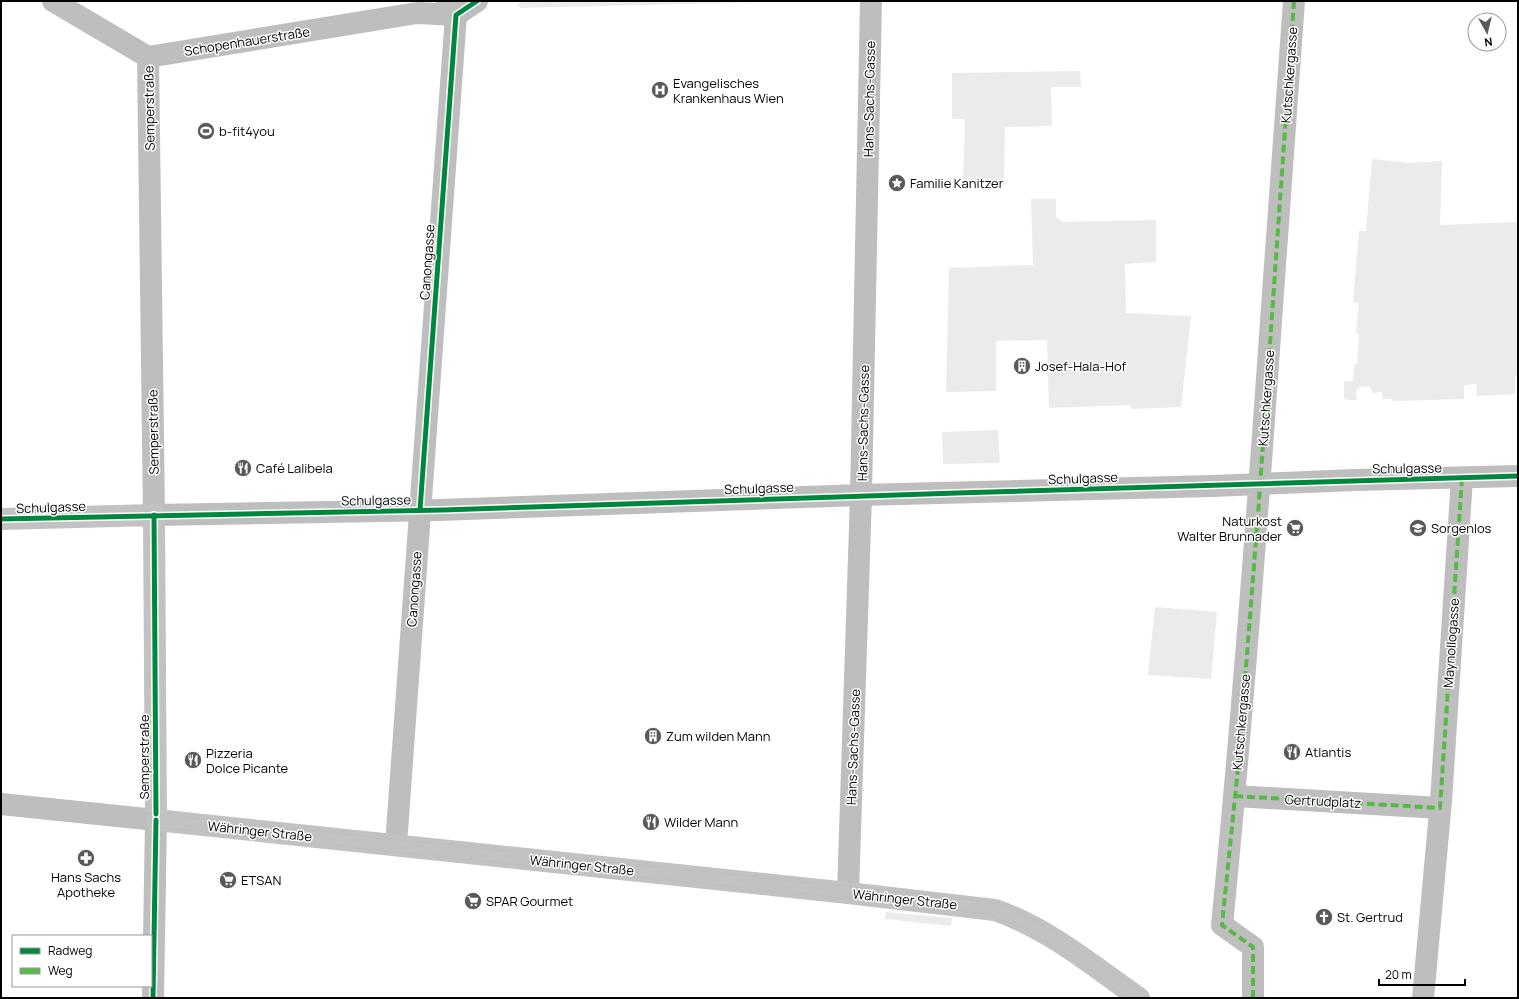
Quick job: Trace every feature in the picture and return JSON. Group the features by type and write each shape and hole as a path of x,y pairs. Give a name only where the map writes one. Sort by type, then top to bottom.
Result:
{"main road":[{"name":"Schulgasse","path":"1,519 154,515"},
{"name":"Semperstraße","path":"154,515 156,820"},
{"name":"Währinger Straße","path":"156,820 961,905 995,910 1013,916 1048,935 1139,998"}],"street":[{"path":"53,1 148,57"},
{"path":"452,8 477,1"},
{"name":"Hans-Sachs-Gasse","path":"848,893 861,496 871,1"},
{"name":"Kutschkergasse","path":"1235,796 1260,484 1294,1"},
{"name":"Schopenhauerstraße","path":"148,57 452,8"},
{"name":"Canongasse","path":"396,845 420,510 452,8"},
{"name":"Semperstraße","path":"148,57 154,515"},
{"name":"Schulgasse","path":"154,515 420,510 1518,476"},
{"name":"Maynollogasse","path":"1440,808 1462,478"},
{"path":"1235,796 1222,925 1254,946 1253,998"},
{"name":"Gertrudplatz","path":"1235,796 1440,808"},
{"name":"Währinger Straße","path":"1,804 156,820"},
{"path":"1423,998 1440,808"},
{"name":"Semperstraße","path":"153,998 156,820"}],"shaded area":[{"path":"523,1 810,1 520,8 518,4"},
{"path":"1080,71 1081,87 1051,87 1052,126 1005,127 1004,184 963,183 965,119 952,119 952,73"},
{"path":"1372,159 1408,163 1442,161 1440,225 1518,222 1518,375 1515,376 1515,394 1477,396 1476,384 1464,385 1464,399 1393,401 1392,399 1383,399 1382,392 1373,393 1369,386 1359,387 1356,391 1357,400 1349,400 1344,398 1344,381 1353,381 1354,364 1357,364 1359,334 1356,333 1359,303 1353,302 1359,231 1366,231"},
{"path":"1031,199 1056,199 1056,217 1063,222 1156,220 1156,262 1125,264 1126,313 1191,316 1181,407 1131,409 1131,405 1049,408 1047,340 996,341 996,391 946,392 949,268 1033,265"},
{"path":"998,430 1000,463 943,464 942,432"},
{"path":"1155,607 1217,612 1211,679 1148,675"},
{"path":"886,912 952,918 951,926 885,919"}],"tram line":[{"path":"1,798 986,901 1009,907 1048,927 1151,998"},
{"path":"1,811 968,911 993,916 1033,933 1128,998"}],"marked path":[{"path":"1253,998 1253,947 1222,925 1238,768 1258,515 1294,1"},
{"path":"1235,796 1440,808 1462,478"}],"cycle path":[{"path":"420,510 456,15 477,1"},
{"path":"1,519 443,510 1518,476"},
{"path":"154,515 156,814"},
{"path":"153,998 156,820"}],"place":[{"name":"Evangelisches Krankenhaus Wien","path":"660,90"},
{"name":"b-fit4you","path":"206,131"},
{"name":"Familie Kanitzer","path":"897,183"},
{"name":"Josef-Hala-Hof","path":"1022,366"},
{"name":"Café Lalibela","path":"243,468"},
{"name":"Naturkost Walter Brunnader","path":"1295,528"},
{"name":"Sorgenlos","path":"1418,528"},
{"name":"Zum wilden Mann","path":"653,736"},
{"name":"Atlantis","path":"1292,752"},
{"name":"Pizzeria Dolce Picante","path":"193,760"},
{"name":"Wilder Mann","path":"651,822"},
{"name":"Hans Sachs Apotheke","path":"86,858"},
{"name":"ETSAN","path":"228,880"},
{"name":"SPAR Gourmet","path":"473,901"},
{"name":"St. Gertrud","path":"1324,917"}]}
